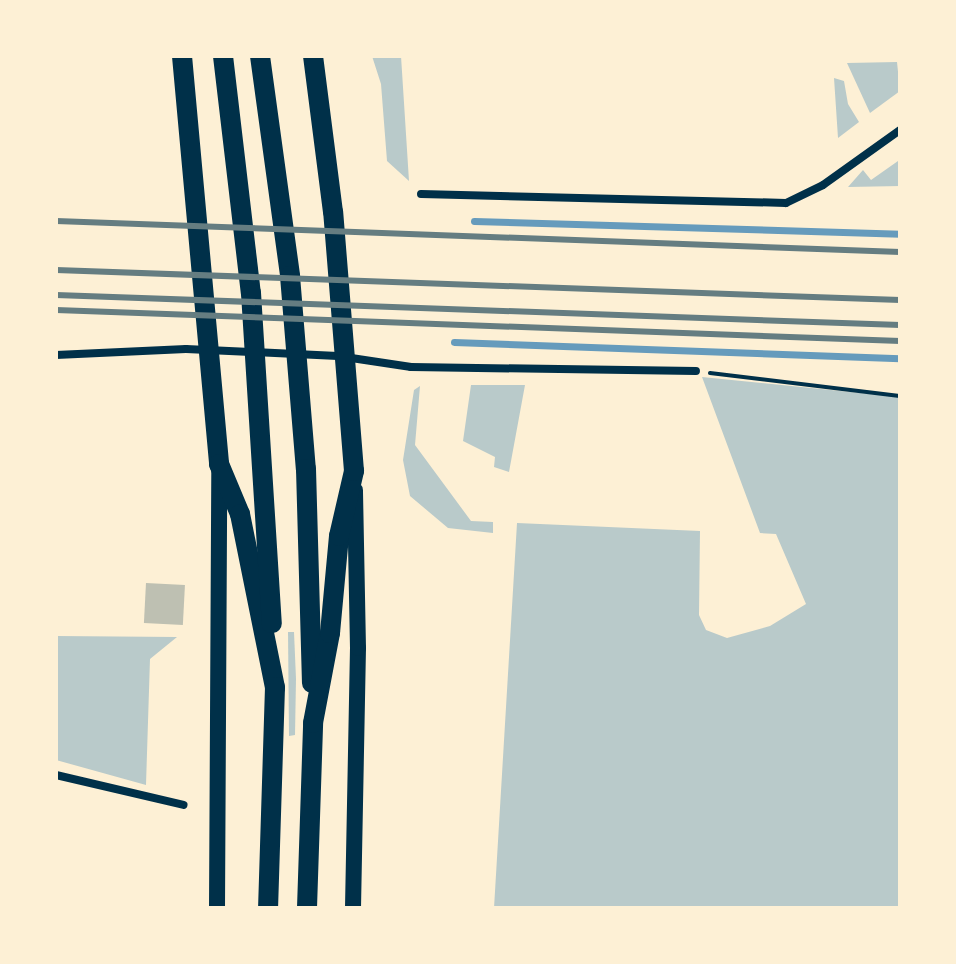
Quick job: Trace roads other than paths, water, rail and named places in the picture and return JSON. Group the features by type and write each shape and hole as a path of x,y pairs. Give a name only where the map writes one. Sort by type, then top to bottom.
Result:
{"main road":[{"path":"182,56 219,464 217,908"},
{"path":"223,56 251,293 275,687 268,908"},
{"path":"260,56 290,276 306,469 313,723 307,908"},
{"path":"313,56 333,212 354,471 358,648 353,908"},
{"path":"219,464 240,514 275,687"},
{"path":"313,723 330,633 339,536 354,471"}],"street":[{"path":"421,194 761,205 795,201 843,172 900,130"},
{"path":"56,355 186,349 338,356 411,367 696,371"},
{"path":"56,775 184,805"}],"waterway":[{"path":"474,221 900,234"},
{"path":"454,342 900,358"}],"railway":[{"path":"56,221 900,252"},
{"path":"56,270 900,300"},
{"path":"56,295 900,325"},
{"path":"56,310 900,341"}]}
